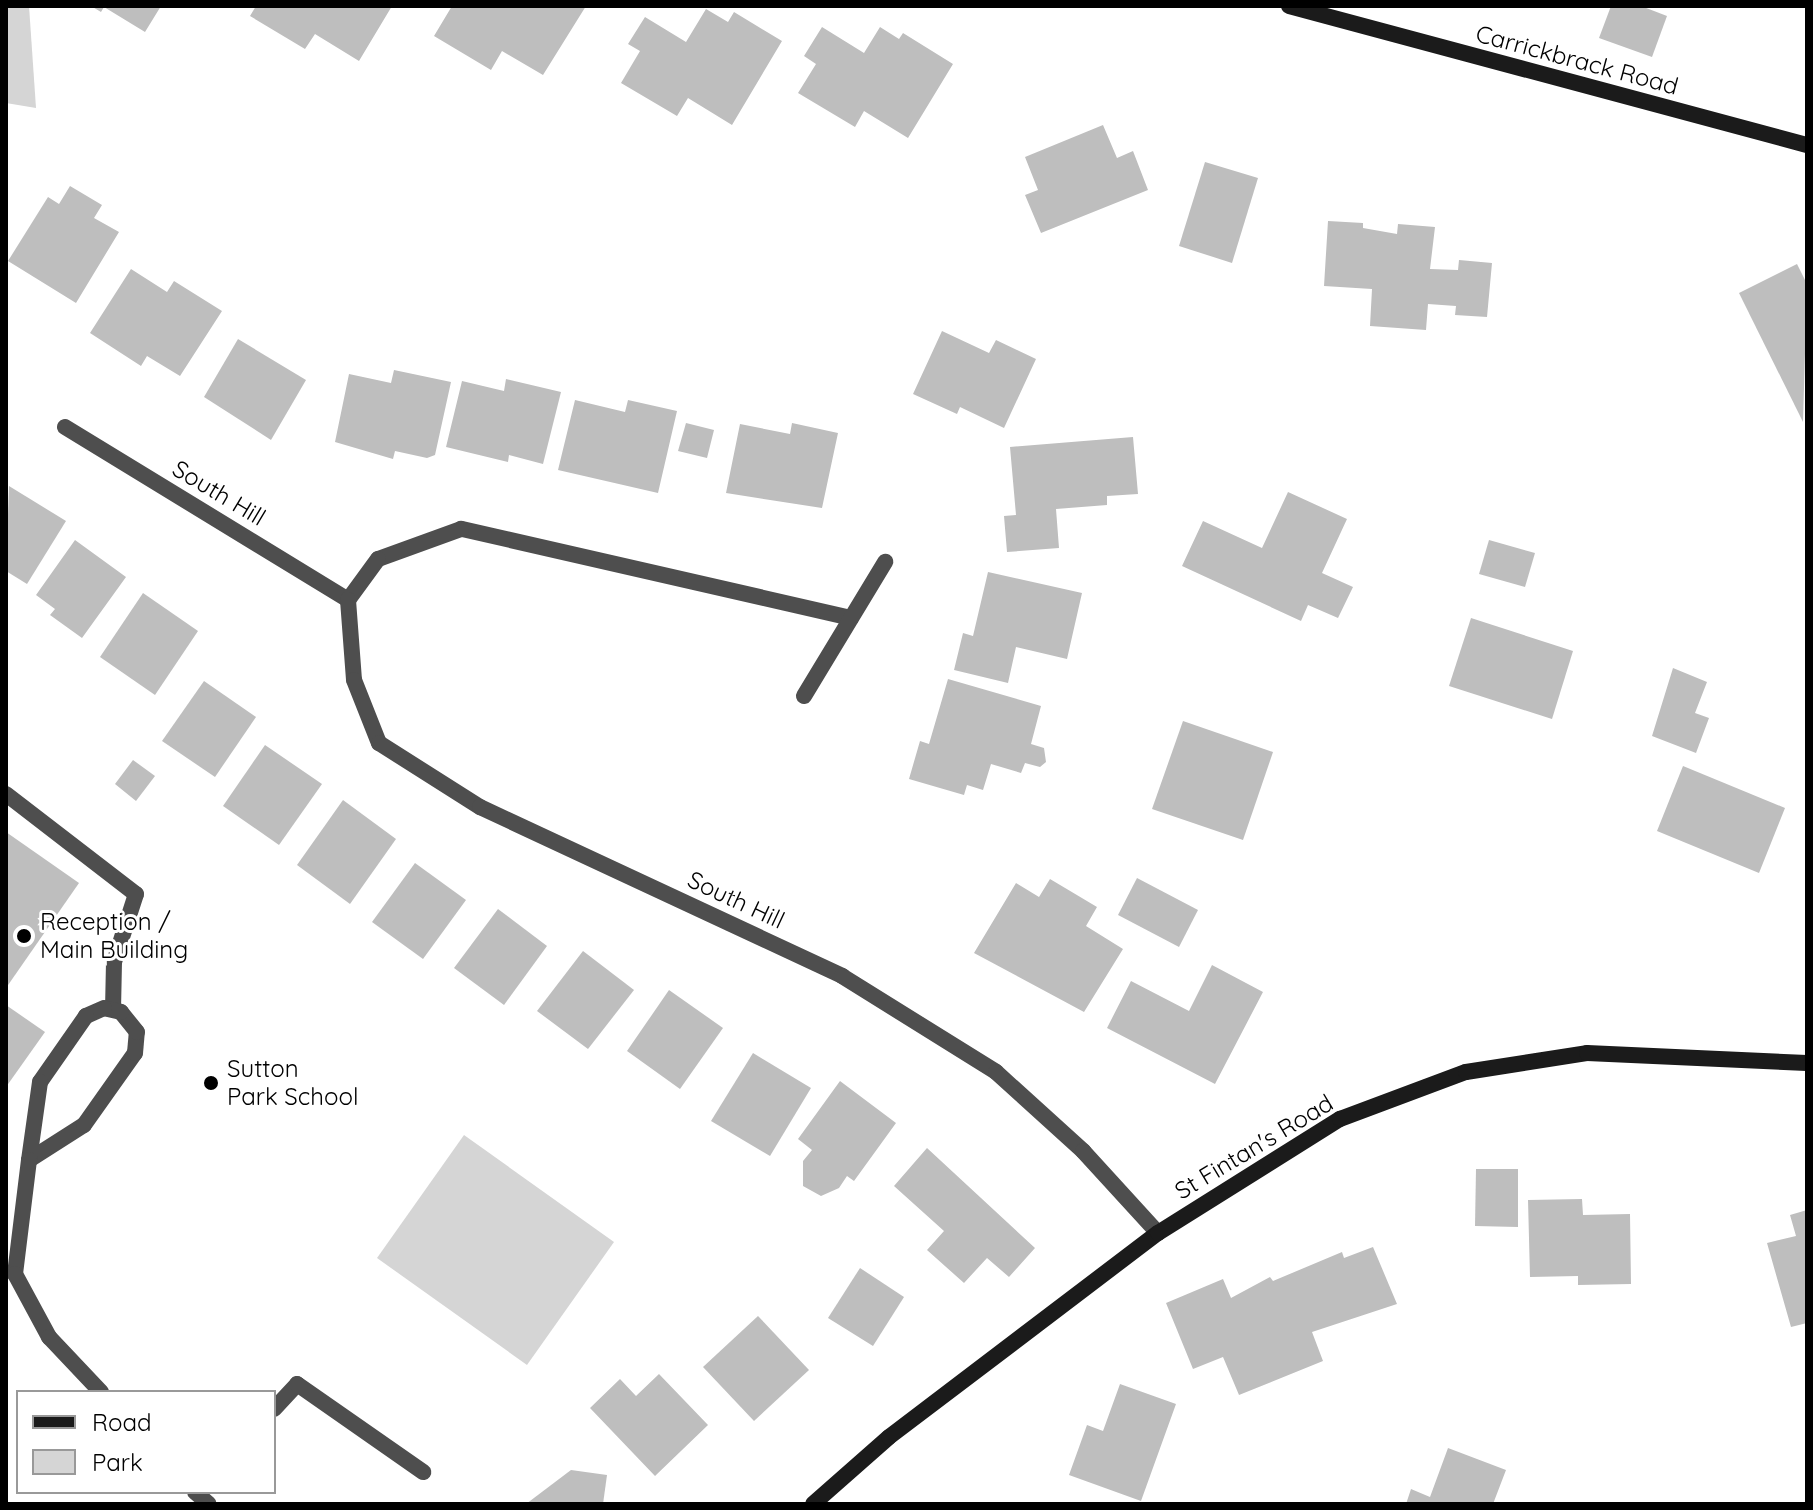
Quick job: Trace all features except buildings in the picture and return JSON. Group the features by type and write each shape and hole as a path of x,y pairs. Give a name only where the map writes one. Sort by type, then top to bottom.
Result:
{"street":[{"name":"Carrickbrack Road","path":"1289,6 1807,145"},
{"name":"South Hill","path":"65,427 348,600 354,680 379,743 480,807 842,976 996,1072 1083,1151 1158,1233"},
{"path":"348,600 378,559 461,529 851,618"},
{"path":"804,696 885,562"},
{"path":"6,794 136,894 114,962 113,1009"},
{"path":"99,1390 49,1337 15,1274 40,1082 86,1016 113,1009"},
{"path":"29,1160 84,1125 135,1053 134,1024 113,1009"},
{"name":"St Fintan's Road","path":"813,1504 889,1437 1158,1233 1340,1119 1466,1072 1587,1053 1807,1063"},
{"path":"276,1407 297,1384 423,1472"}],"green space":[{"path":"6,6 29,6 36,108 6,103"},
{"path":"464,1135 614,1242 527,1365 377,1258"}],"place":[{"name":"Reception / Main Building","path":"24,936"},
{"name":"Sutton Park School","path":"211,1083"}]}
